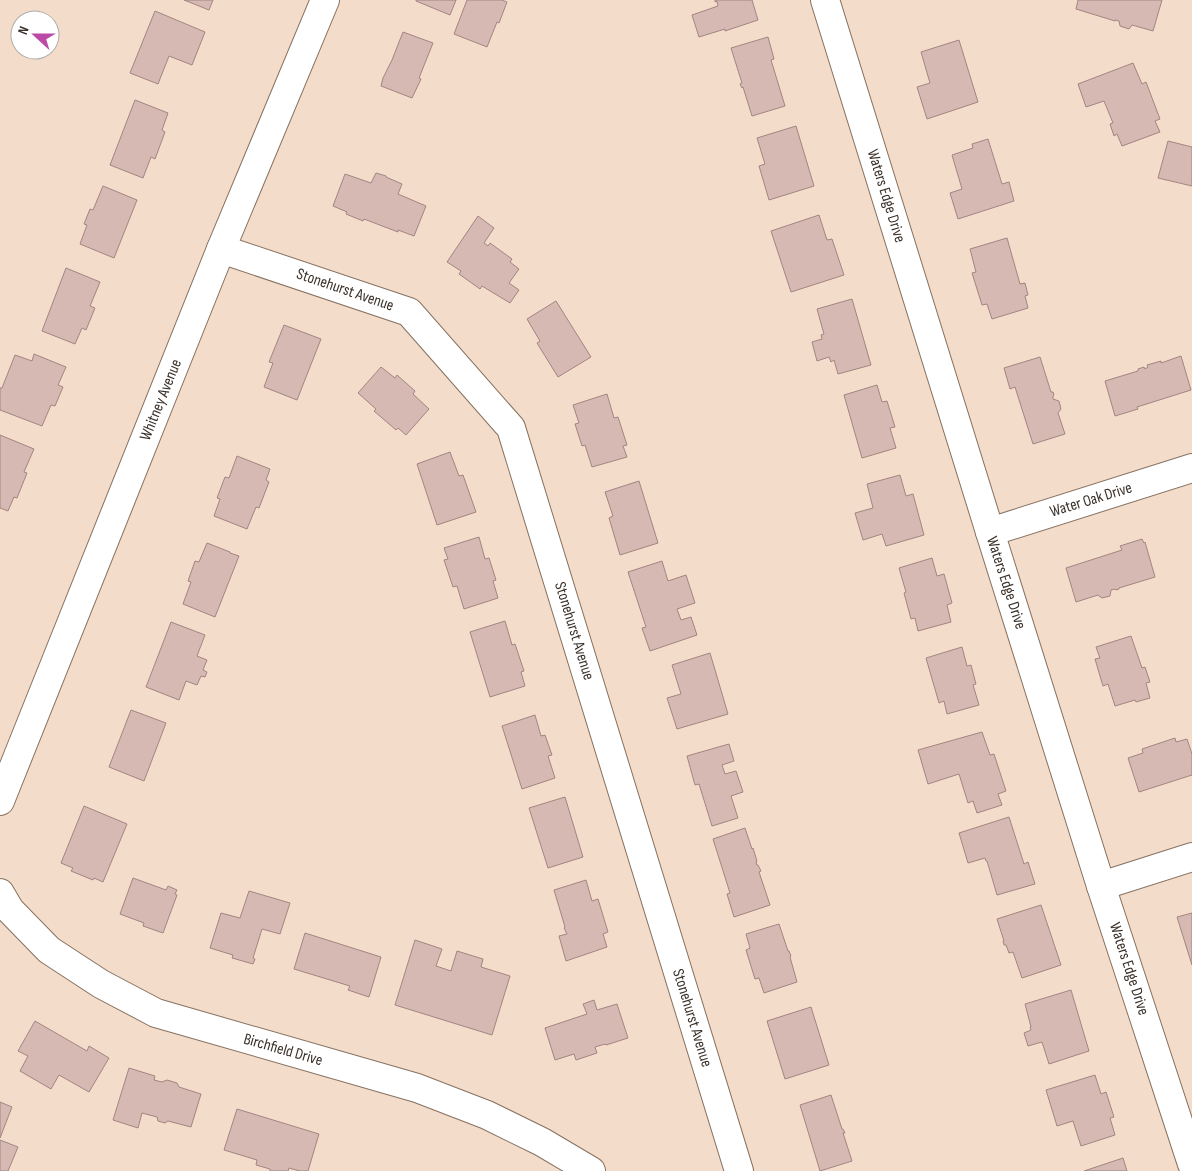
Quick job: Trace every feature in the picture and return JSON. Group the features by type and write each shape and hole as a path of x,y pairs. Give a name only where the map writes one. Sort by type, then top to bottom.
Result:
{"street":[{"name":"Whitney Avenue","path":"0,802 222,249 325,0"},
{"name":"Waters Edge Drive","path":"826,0 1101,886 1192,1164"},
{"name":"Stonehurst Avenue","path":"222,249 409,312 511,428 739,1171"},
{"name":"Water Oak Drive","path":"990,532 1192,468"},
{"path":"1101,886 1192,857"},
{"name":"Birchfield Drive","path":"0,893 10,910 49,950 100,984 156,1013 417,1088 487,1115 542,1142 591,1171"}],"building":[{"path":"184,0 213,0 209,10"},
{"path":"416,0 456,0 450,15"},
{"path":"467,0 502,0 507,2 487,47 454,34"},
{"path":"715,0 752,0 758,20 699,37 692,15 718,6"},
{"path":"1078,0 1162,0 1153,31 1132,25 1129,29 1120,26 1119,21 1076,9"},
{"path":"155,11 205,32 192,65 169,56 158,84 130,73"},
{"path":"403,32 433,43 419,78 421,79 412,98 381,86"},
{"path":"768,37 774,59 771,60 785,106 752,116 743,87 740,84 742,83 731,48"},
{"path":"959,40 978,102 927,119 917,87 930,83 921,52"},
{"path":"1133,63 1142,84 1146,82 1160,119 1155,121 1160,132 1122,146 1117,134 1114,136 1110,124 1113,123 1104,101 1086,107 1078,84"},
{"path":"135,100 168,113 162,130 165,132 155,159 151,157 143,178 110,165"},
{"path":"796,126 814,186 769,200 759,166 765,164 757,138"},
{"path":"988,139 1002,184 1009,182 1014,201 958,219 950,193 962,189 952,155 973,148 972,144"},
{"path":"1168,141 1192,147 1192,186 1158,178"},
{"path":"376,173 402,184 398,194 426,206 414,236 364,219 363,221 333,206 345,174 371,183"},
{"path":"103,186 137,200 114,258 80,244 87,225 84,224 90,209 93,210"},
{"path":"819,215 827,240 832,239 844,275 791,292 771,231"},
{"path":"478,216 494,228 484,243 488,246 490,243 512,259 510,262 519,269 509,283 519,290 510,303 482,286 480,289 459,274 461,271 447,262"},
{"path":"1007,238 1020,284 1025,283 1028,295 1025,296 1028,308 992,319 987,304 982,305 972,273 976,272 970,249"},
{"path":"66,268 100,282 90,306 95,308 86,330 82,328 75,344 42,331"},
{"path":"852,299 871,365 838,374 834,360 831,362 829,357 817,361 812,342 822,339 821,335 824,334 817,309"},
{"path":"556,301 591,357 558,377 537,343 540,341 527,319"},
{"path":"284,325 321,339 297,400 264,387 273,363 269,362"},
{"path":"34,354 66,367 58,385 63,387 55,406 51,405 42,426 0,410 0,388 2,388 15,355 32,361"},
{"path":"1181,356 1191,390 1115,416 1105,381 1138,371 1138,369 1144,367 1145,369 1148,367 1147,365 1161,361 1161,363"},
{"path":"1040,357 1051,392 1054,395 1053,399 1059,401 1061,409 1058,413 1065,434 1033,444 1015,387 1010,389 1004,368"},
{"path":"381,367 395,378 397,375 415,391 413,394 429,409 406,435 398,428 396,430 374,411 376,409 358,393"},
{"path":"877,385 882,402 887,401 895,427 890,428 896,448 862,458 844,395"},
{"path":"607,394 614,418 618,417 627,445 623,446 627,457 592,467 585,445 582,446 575,424 579,423 573,405"},
{"path":"0,435 34,449 24,472 27,473 17,498 14,497 8,511 0,508"},
{"path":"450,452 459,476 463,475 476,512 437,525 417,464"},
{"path":"237,456 270,469 266,480 269,482 259,508 256,507 247,529 214,516 220,499 217,498 225,477 229,478"},
{"path":"900,475 906,496 913,494 924,535 886,546 882,534 863,540 855,513 873,508 867,484"},
{"path":"639,481 658,543 620,555 609,518 613,516 605,492"},
{"path":"479,537 485,559 489,558 496,580 493,581 498,598 464,609 457,586 453,587 444,560 448,559 444,548"},
{"path":"1142,539 1145,542 1155,577 1111,590 1110,596 1102,598 1098,595 1076,602 1066,568 1122,550 1120,546"},
{"path":"207,543 239,556 215,617 183,604 191,582 188,581 195,561 199,562"},
{"path":"932,558 937,576 944,574 952,603 947,605 951,622 918,631 915,618 911,619 899,568"},
{"path":"662,561 668,581 686,575 695,603 677,609 681,620 691,617 697,635 650,651 642,628 646,627 628,572"},
{"path":"505,621 512,645 515,644 524,671 521,672 525,686 490,697 470,632"},
{"path":"171,622 205,635 197,656 207,660 203,670 207,672 205,677 201,676 197,685 186,681 179,700 146,687"},
{"path":"1131,636 1142,668 1145,667 1150,682 1146,683 1150,698 1115,706 1108,684 1103,686 1095,659 1100,658 1096,647"},
{"path":"962,647 967,666 971,665 976,684 973,685 979,705 947,714 944,701 939,703 926,658"},
{"path":"710,653 728,714 677,729 667,698 681,694 672,665"},
{"path":"131,710 166,723 144,781 109,767"},
{"path":"535,715 541,736 545,735 552,755 548,756 555,778 522,789 502,726"},
{"path":"982,732 990,755 994,754 1006,791 998,794 1002,805 977,813 973,801 968,803 959,774 928,784 918,750"},
{"path":"1175,738 1176,742 1187,739 1192,754 1192,775 1139,792 1128,758 1143,753 1142,749"},
{"path":"729,744 734,761 722,765 725,774 736,771 743,792 731,796 738,818 712,826 699,784 695,785 687,756"},
{"path":"565,797 583,857 548,868 529,808"},
{"path":"84,806 127,824 103,882 71,871 73,868 61,863"},
{"path":"1009,817 1024,864 1028,862 1035,884 997,895 987,861 985,858 968,863 959,833"},
{"path":"745,828 757,865 761,871 759,872 770,905 734,917 727,894 730,893 713,839"},
{"path":"133,878 166,890 168,886 177,890 175,894 177,895 163,933 143,926 144,923 120,914"},
{"path":"586,880 592,901 598,899 608,932 603,934 607,947 566,961 559,936 567,934 554,890"},
{"path":"249,891 290,903 280,934 262,929 253,964 232,958 233,955 210,948 221,913 240,918"},
{"path":"1041,905 1061,965 1022,978 1013,952 1009,953 1006,945 1004,945 997,919"},
{"path":"1192,913 1192,965 1177,917"},
{"path":"779,924 791,956 797,982 764,993 759,978 755,979 746,950 750,948 746,934"},
{"path":"305,933 381,957 369,997 348,990 350,986 294,969"},
{"path":"415,940 442,949 436,966 451,971 457,951 483,959 481,967 510,976 492,1035 395,1005"},
{"path":"1071,990 1089,1051 1049,1064 1042,1042 1028,1046 1024,1033 1031,1030 1031,1027 1025,1004"},
{"path":"594,1000 597,1010 617,1004 628,1038 595,1047 597,1053 576,1060 574,1054 555,1060 545,1028 587,1014 583,1004"},
{"path":"811,1007 829,1065 785,1079 767,1021"},
{"path":"35,1021 87,1051 89,1046 109,1058 89,1092 59,1075 51,1089 20,1071 28,1056 18,1051"},
{"path":"129,1068 155,1076 154,1080 162,1082 167,1080 177,1083 179,1087 201,1094 191,1127 168,1121 165,1123 158,1121 157,1117 142,1113 138,1128 113,1120"},
{"path":"1095,1075 1101,1094 1106,1092 1114,1117 1110,1118 1115,1135 1081,1146 1073,1121 1057,1126 1046,1090"},
{"path":"831,1095 845,1133 843,1133 852,1161 820,1171 800,1105"},
{"path":"0,1102 12,1107 0,1138"},
{"path":"237,1109 319,1134 308,1171 289,1168 288,1171 270,1171 270,1169 256,1165 257,1160 224,1150"},
{"path":"0,1140 18,1147 8,1171 0,1171"},
{"path":"1123,1158 1127,1171 1084,1171"}]}
